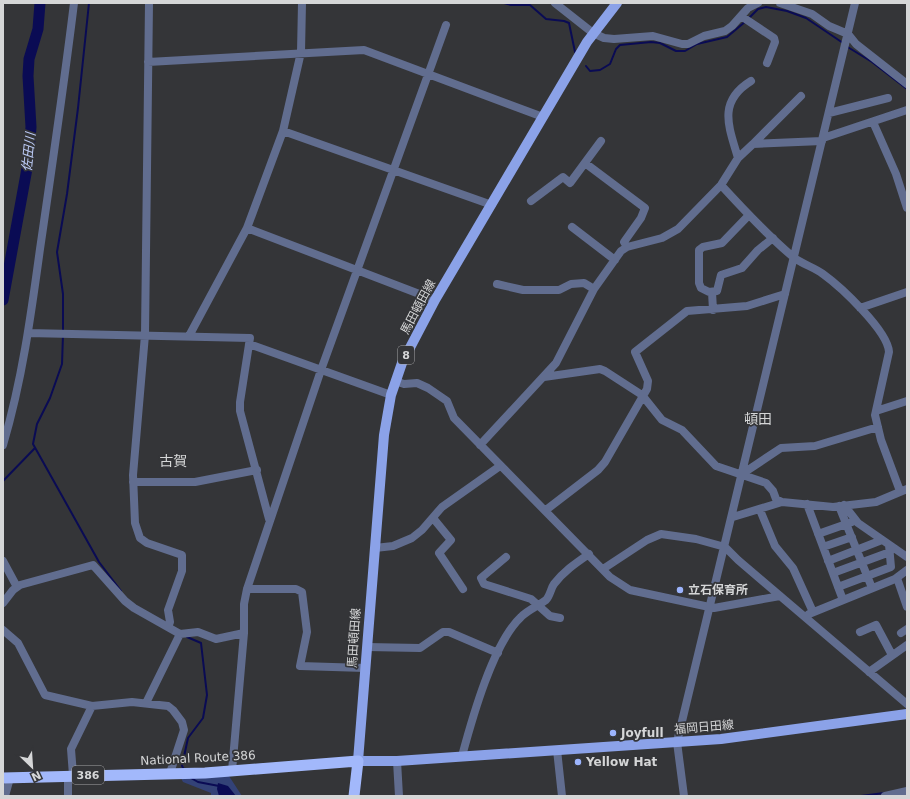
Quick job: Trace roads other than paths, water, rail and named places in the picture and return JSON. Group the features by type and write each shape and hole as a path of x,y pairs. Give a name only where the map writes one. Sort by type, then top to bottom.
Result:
{"highway":[{"name":"National Route 386","path":"7,778 205,773 358,761"},
{"path":"354,796 358,761"}],"main road":[{"name":"馬田頓田線","path":"358,761 384,434 395,381 435,300 593,34 617,3"},
{"name":"福岡日田線","path":"358,761 397,760 721,739 907,714"}],"street":[{"path":"3,445 15,406 28,333 62,98 74,3"},
{"path":"149,3 145,335 133,482 135,523 140,538 148,543 182,555 182,571 168,610 170,622 168,627"},
{"path":"189,336 247,228 284,131 301,52 302,3"},
{"path":"555,3 593,34 614,39 653,36 682,44 688,44 704,36 725,31 744,18 746,6 758,3"},
{"path":"780,3 812,14 848,36 907,84"},
{"path":"684,796 677,742 709,607 733,517 793,257 856,3"},
{"path":"744,18 774,40 767,63"},
{"path":"232,771 244,632 244,604 247,589 269,520 321,370 446,25"},
{"path":"148,62 301,52 364,50 544,117"},
{"path":"738,158 728,120 728,112 739,90 751,81"},
{"path":"480,445 556,363 594,289 615,260 627,247 670,234 720,185 738,158 801,96"},
{"path":"829,113 888,98"},
{"path":"753,144 822,139 907,110"},
{"path":"873,122 896,174 907,208"},
{"path":"284,131 492,205"},
{"path":"531,201 563,177 570,183 601,141"},
{"path":"585,163 645,208 641,218 624,242 627,247"},
{"path":"544,377 600,369 642,395 662,420 682,430 716,466 766,483 773,491 776,499 782,502 842,505 880,501 903,490 878,427 876,411 889,352 888,345 884,337 860,308 823,274 793,257 720,185"},
{"path":"749,215 722,243 699,250 700,286 712,292 718,290 721,275 742,268 758,250 773,238"},
{"path":"247,228 358,269 435,300"},
{"path":"572,228 615,260"},
{"path":"497,284 523,290 559,290 571,284 584,283 594,289"},
{"path":"712,292 713,310"},
{"path":"860,308 907,292"},
{"path":"546,510 598,470 605,462 646,388 648,381 635,352 687,311 747,306 785,294"},
{"path":"28,333 250,338 240,411 269,520"},
{"path":"249,344 391,395"},
{"path":"395,381 404,384 417,382 447,401 454,418 500,466 546,510 610,577 630,590 714,608 780,596"},
{"path":"876,411 907,401"},
{"path":"742,474 780,448 814,446 878,427"},
{"path":"375,548 393,546 412,538 442,507 500,466"},
{"path":"133,482 195,482 256,470"},
{"path":"733,517 743,512 760,510 782,502"},
{"path":"807,504 843,600"},
{"path":"842,505 856,521 882,540 889,549 907,558"},
{"path":"842,505 847,524 872,588"},
{"path":"760,510 775,546 793,568 813,612"},
{"path":"433,518 451,540 439,553 464,589"},
{"path":"818,534 856,521"},
{"path":"603,569 647,540 661,534 696,539 725,547 738,560 907,704"},
{"path":"823,547 852,537"},
{"path":"828,560 882,540"},
{"path":"833,573 862,563 889,549"},
{"path":"838,587 892,567 889,549"},
{"path":"462,756 473,714 498,653 511,628 520,617 546,599 554,584 568,569 589,554"},
{"path":"506,557 481,578 484,584 531,599 550,616 560,618"},
{"path":"3,561 17,587"},
{"path":"3,602 17,587 93,565 125,601 134,608 180,634 198,632 216,639 244,632"},
{"path":"804,616 897,578 907,570"},
{"path":"897,578 905,592 907,607"},
{"path":"247,589 296,589 302,592 307,621 307,632 300,666 365,668"},
{"path":"860,632 876,625 892,656"},
{"path":"3,630 18,643 45,695 92,706 146,702 168,706 173,710 184,726 172,773"},
{"path":"367,647 420,648 443,632 449,632 498,653"},
{"path":"146,702 180,634"},
{"path":"869,672 907,645"},
{"path":"68,796 71,776 71,749 92,706"},
{"path":"557,750 562,796"},
{"path":"397,760 399,796"},
{"path":"5,796 7,778"},
{"path":"885,796 907,791"}],"waterway":[{"name":"佐田川","path":"3,300 28,163 31,127 28,76 29,59 38,29 40,3"},
{"path":"63,331 63,294 57,252 67,194 89,3"},
{"path":"504,3 511,5 530,5 546,19 569,23 575,52"},
{"path":"749,18 758,9 766,7 787,11 806,18 843,43"},
{"path":"586,66 590,71 600,70 610,64 616,49 620,45 651,42 660,43 676,51 685,51 697,44 727,37 746,21"},
{"path":"846,46 872,62 907,89"},
{"path":"63,335 62,364 50,398 37,424 33,444 99,562 121,591"},
{"path":"3,481 35,448"},
{"path":"184,769 182,766 188,738 203,718 207,695 201,643 187,637"},
{"path":"191,778 198,782 219,786"},
{"path":"861,796 884,793"}],"place":[{"name":"立石保育所","path":"680,590"},
{"name":"Joyfull","path":"613,733"},
{"name":"Yellow Hat","path":"578,762"}],"district":[{"name":"頓田","path":"758,419"},
{"name":"古賀","path":"173,461"}]}
